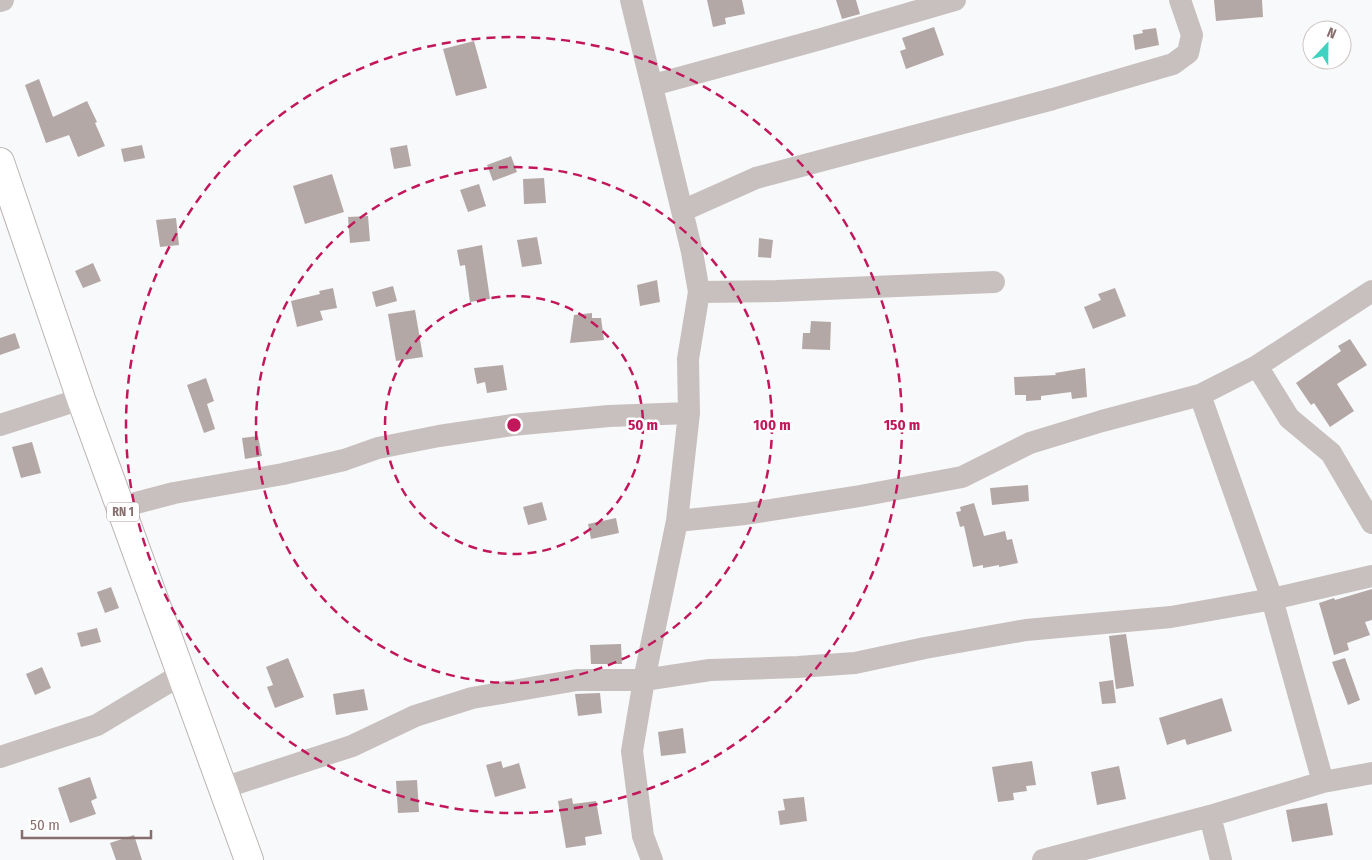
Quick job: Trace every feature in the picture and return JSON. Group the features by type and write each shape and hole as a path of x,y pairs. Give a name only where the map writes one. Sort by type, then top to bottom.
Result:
{"main road":[{"name":"RN 1","path":"0,162 81,399 249,860"}],"street":[{"path":"631,0 692,252 699,292 688,359 690,413 676,521 644,680 632,751 643,836 652,860"},
{"path":"653,85 954,0"},
{"path":"682,211 756,178 1173,64 1188,53 1192,35 1180,0"},
{"path":"699,292 776,291 994,282"},
{"path":"676,521 745,514 860,496 962,477 1030,443 1102,421 1200,395 1257,366 1372,291"},
{"path":"1257,366 1289,418 1331,453 1372,523"},
{"path":"1200,395 1272,599 1323,782"},
{"path":"0,425 81,399"},
{"path":"121,506 174,493 283,474 344,460 378,448 439,436 512,425 589,418 690,413"},
{"path":"224,788 352,746 415,716 472,698 577,680 644,680 710,670 798,668 855,663 1026,630 1171,617 1272,599 1372,576"},
{"path":"0,758 97,725 182,674"},
{"path":"1043,860 1210,816 1323,782 1372,773"},
{"path":"1210,816 1220,860"}],"building":[{"path":"707,0 742,0 745,14 725,18 726,24 713,27"},
{"path":"836,0 856,0 860,14 842,19"},
{"path":"1214,0 1262,0 1263,17 1216,21"},
{"path":"934,27 944,55 906,69 900,51 906,49 902,38"},
{"path":"1156,28 1159,45 1135,50 1133,35 1143,33 1142,30"},
{"path":"474,41 487,88 456,96 443,49"},
{"path":"39,79 53,117 87,101 105,146 78,157 69,135 46,143 25,85"},
{"path":"142,145 145,158 124,162 121,149"},
{"path":"407,145 411,166 394,169 390,148"},
{"path":"511,156 517,172 493,181 487,165"},
{"path":"332,174 344,212 305,224 293,186"},
{"path":"544,178 546,203 524,204 523,179"},
{"path":"479,184 486,206 468,212 460,190"},
{"path":"368,216 370,241 350,243 348,217"},
{"path":"176,218 179,245 160,247 156,220"},
{"path":"537,237 542,264 522,267 517,240"},
{"path":"759,238 773,240 771,258 758,257"},
{"path":"482,245 490,299 470,302 465,265 460,266 457,250"},
{"path":"93,263 101,281 83,288 75,271"},
{"path":"657,280 660,302 640,306 637,285"},
{"path":"393,286 397,301 376,307 372,292"},
{"path":"333,288 337,308 320,311 323,320 297,327 291,301 320,294 319,291"},
{"path":"1115,288 1126,316 1093,329 1084,307 1101,300 1098,294"},
{"path":"415,310 423,357 396,361 388,314"},
{"path":"592,313 592,318 601,318 604,340 570,343 574,315"},
{"path":"811,321 831,322 830,350 802,349 803,333 810,333"},
{"path":"15,333 20,348 0,355 0,338"},
{"path":"1350,339 1367,365 1337,384 1354,411 1330,427 1314,403 1311,405 1296,383 1341,351 1338,346"},
{"path":"503,365 507,390 487,393 485,382 477,384 474,368"},
{"path":"1085,368 1087,397 1072,399 1071,392 1041,396 1041,400 1026,401 1026,395 1015,395 1014,377 1056,375 1055,373"},
{"path":"206,378 214,401 207,404 215,429 204,433 187,385"},
{"path":"258,436 262,456 245,459 242,438"},
{"path":"32,442 41,473 21,478 12,447"},
{"path":"1028,485 1029,501 992,505 990,488"},
{"path":"542,502 547,520 528,525 523,507"},
{"path":"974,503 984,536 1005,531 1007,540 1012,539 1018,563 999,567 999,565 983,568 983,565 973,567 964,526 960,527 956,512 961,511 960,507"},
{"path":"616,518 619,533 591,539 588,524"},
{"path":"111,587 119,608 105,613 97,592"},
{"path":"1372,589 1372,620 1365,622 1370,635 1347,643 1349,650 1334,655 1319,603"},
{"path":"97,628 101,642 81,647 77,633"},
{"path":"1126,634 1134,686 1116,689 1109,636"},
{"path":"621,644 622,664 591,664 590,645"},
{"path":"288,658 304,697 275,708 267,687 273,685 266,667"},
{"path":"1345,658 1360,700 1348,705 1332,662"},
{"path":"42,667 51,688 35,695 26,674"},
{"path":"1113,680 1116,703 1102,704 1099,682"},
{"path":"364,689 368,710 336,715 333,694"},
{"path":"600,693 602,713 578,716 575,694"},
{"path":"1222,698 1232,731 1187,745 1185,739 1167,745 1159,718"},
{"path":"683,728 686,753 661,756 658,732"},
{"path":"501,761 503,768 519,763 526,788 495,797 486,765"},
{"path":"1032,761 1036,785 1026,786 1027,791 1013,793 1014,800 998,802 992,767"},
{"path":"1119,766 1126,799 1097,805 1091,772"},
{"path":"90,777 97,798 91,801 96,814 70,823 58,788"},
{"path":"417,780 419,812 398,813 396,781"},
{"path":"804,797 807,821 780,825 778,811 785,810 783,799"},
{"path":"572,798 573,804 596,801 602,834 585,837 586,845 566,848 558,801"},
{"path":"1327,803 1333,835 1292,842 1286,810"},
{"path":"134,835 142,860 116,860 110,843"}]}
